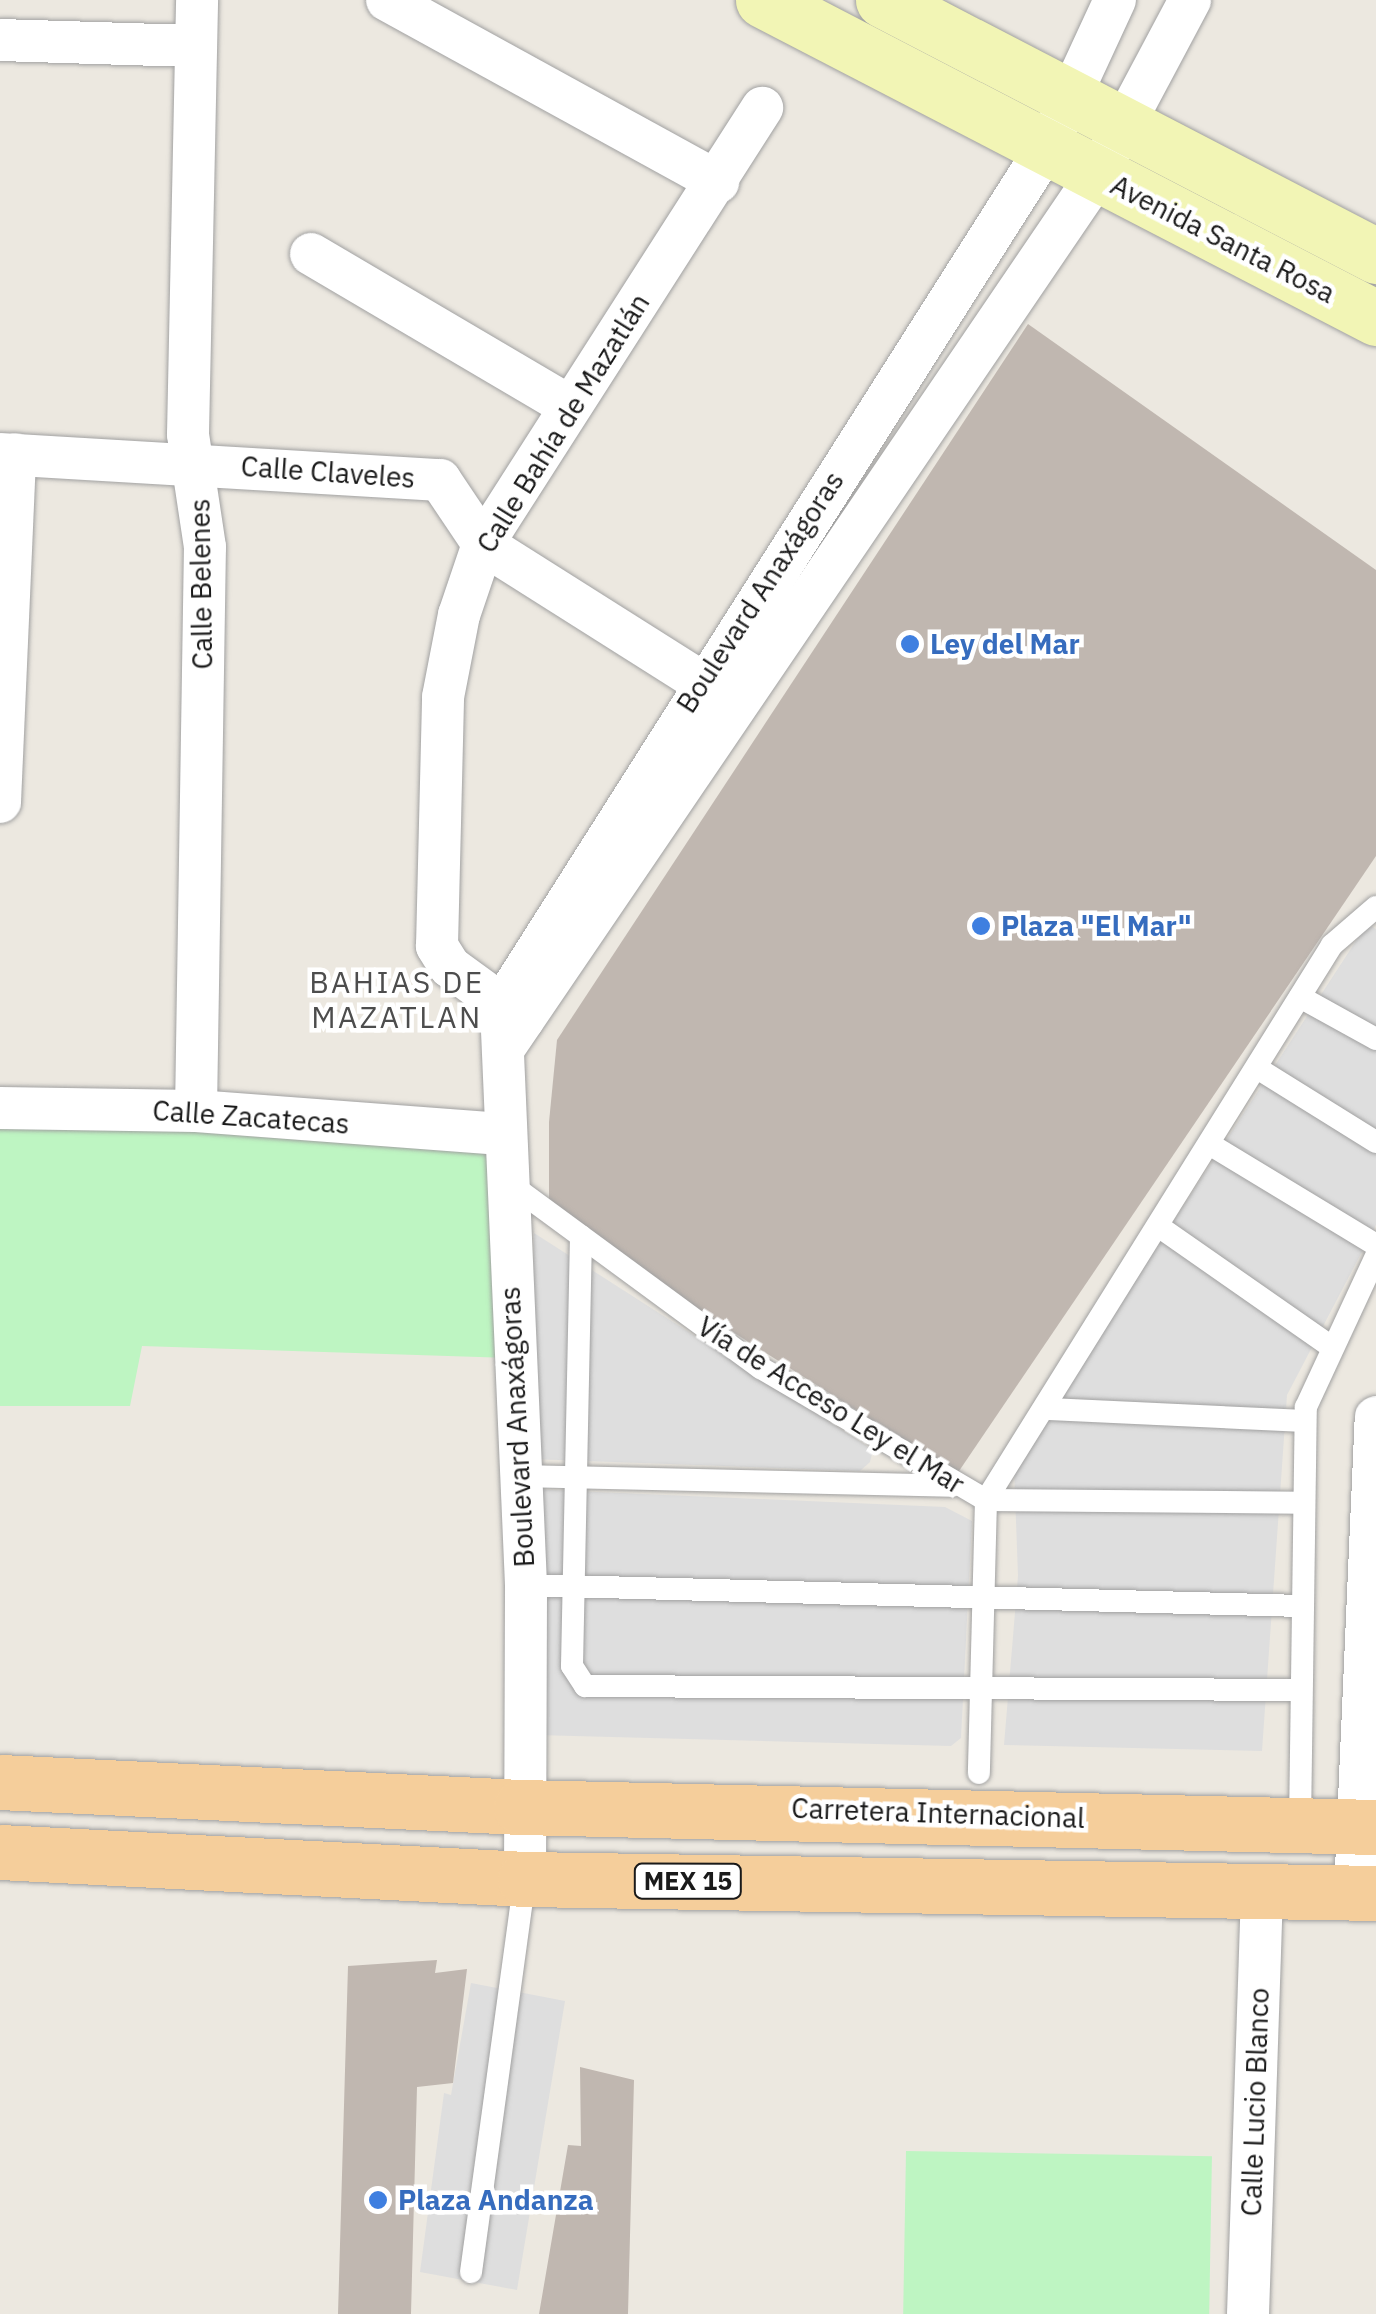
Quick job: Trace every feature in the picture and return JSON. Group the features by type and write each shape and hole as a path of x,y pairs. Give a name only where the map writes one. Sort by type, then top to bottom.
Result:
{"main road":[{"name":"Avenida Santa Rosa","path":"763,0 1362,310"},
{"name":"Avenida Santa Rosa","path":"883,0 1067,92 1376,256"},
{"name":"Carretera Internacional","path":"0,1782 521,1806 1366,1826"},
{"name":"MEX 15","path":"0,1852 524,1878 1366,1892"}],"street":[{"name":"Calle Belenes","path":"196,1110 205,548 197,463 188,434 198,0"},
{"path":"387,0 718,182"},
{"path":"1047,147 1067,92 1115,0"},
{"path":"1125,124 1190,0"},
{"path":"0,40 196,46"},
{"name":"Calle Bahía de Mazatlán","path":"511,1026 450,967 435,920 442,697 483,544 762,108"},
{"name":"Avenida Santa Rosa","path":"1097,175 1125,124"},
{"name":"Boulevard Anaxágoras","path":"521,1806 526,1585 502,1134 511,1026 702,682 1047,147"},
{"name":"Boulevard Anaxágoras","path":"511,1026 738,705 1097,175"},
{"path":"311,254 568,406"},
{"name":"Avenida Santa Rosa","path":"1362,310 1376,256"},
{"path":"0,802 7,454"},
{"name":"Calle Claveles","path":"7,454 440,480 483,544 738,705"},
{"name":"Calle Zacatecas","path":"0,1108 196,1110 502,1134"},
{"path":"1366,1892 1376,1417"},
{"path":"521,1806 524,1878"},
{"name":"Calle Lucio Blanco","path":"1248,2314 1262,1890"}],"lane":[{"path":"986,1500 1048,1409 1347,924 1376,908"},
{"path":"1300,998 1376,1039"},
{"path":"1258,1068 1376,1142"},
{"path":"1211,1146 1376,1246"},
{"name":"Vía de Acceso Ley el Mar","path":"506,1181 762,1368 955,1486 986,1500 987,1598 979,1773"},
{"path":"1160,1228 1330,1346"},
{"path":"581,1236 571,1586 572,1666 585,1686 1301,1690"},
{"path":"1300,1824 1305,1421 1330,1346 1376,1256"},
{"path":"1048,1409 1305,1421"},
{"path":"519,1476 955,1486"},
{"path":"986,1500 1302,1503"},
{"path":"526,1585 1301,1606"},
{"path":"472,2272 524,1878"}],"green space":[{"path":"0,1106 502,1134 510,1358 142,1346 130,1406 0,1406"},
{"path":"906,2151 1212,2156 1209,2314 903,2314"}],"shaded area":[{"path":"1367,924 1376,929 1376,1225 1287,1395 1262,1751 1004,1745 1018,1576 1014,1466"},
{"path":"534,1233 873,1450 870,1462 860,1471 530,1459"},
{"path":"527,1489 945,1507 972,1521 961,1738 951,1746 536,1735"},
{"path":"471,1983 565,2001 517,2290 420,2272 444,2093 451,2095"}],"building":[{"name":"Plaza \"El Mar\"","path":"1028,324 1376,570 1376,856 957,1474 581,1236 549,1205 549,1122 557,1040"},
{"name":"Plaza Andanza","path":"437,1960 435,1973 467,1969 453,2083 417,2087 411,2314 338,2314 348,1966"},
{"name":"Plaza Andanza","path":"580,2067 634,2080 628,2314 539,2314 568,2145 581,2146"}],"place":[{"name":"Ley del Mar","path":"910,644"},
{"name":"Plaza \"El Mar\"","path":"981,926"},
{"name":"Plaza Andanza","path":"378,2200"}],"district":[{"name":"BAHIAS DE MAZATLAN","path":"397,999"}]}
